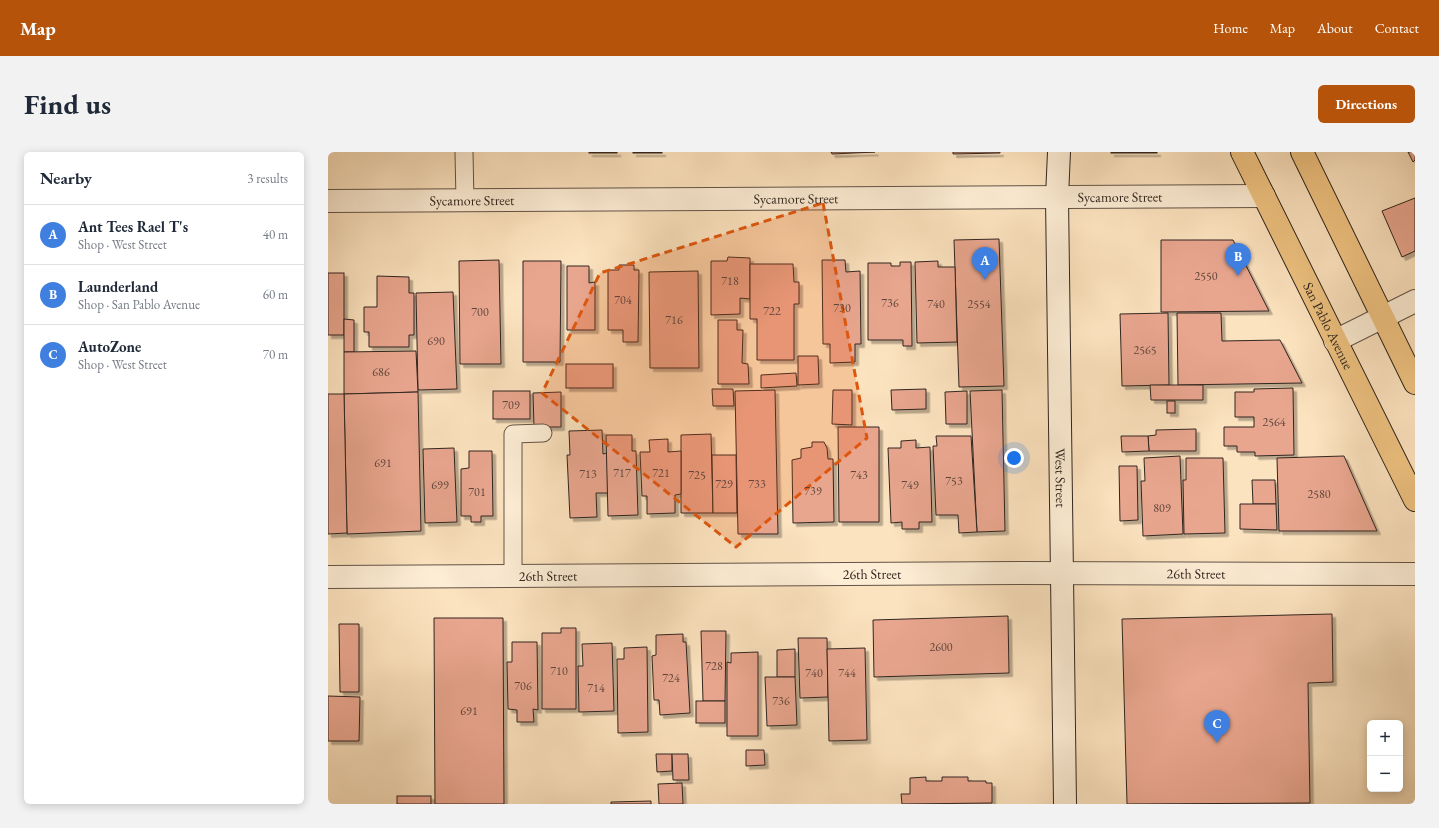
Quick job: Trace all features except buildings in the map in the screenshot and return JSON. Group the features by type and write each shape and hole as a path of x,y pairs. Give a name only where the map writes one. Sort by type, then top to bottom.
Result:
{"main road":[{"name":"San Pablo Avenue","path":"1242,152 1415,500"},
{"path":"1302,152 1415,382"}],"street":[{"name":"West Street","path":"1059,152 1057,197 1065,804"},
{"name":"Sycamore Street","path":"328,201 1264,196"},
{"path":"1335,340 1415,301"},
{"name":"26th Street","path":"328,577 1062,573 1415,574"}],"lane":[{"path":"464,152 465,201"},
{"path":"513,576 513,434 543,433"}],"highlighted area":[{"path":"823,203 867,438 736,547 542,393 600,273"}],"place":[{"name":"Launderland","path":"1238,276"},
{"name":"Ant Tees Rael T's","path":"985,280"},
{"name":"AutoZone","path":"1217,743"}]}
